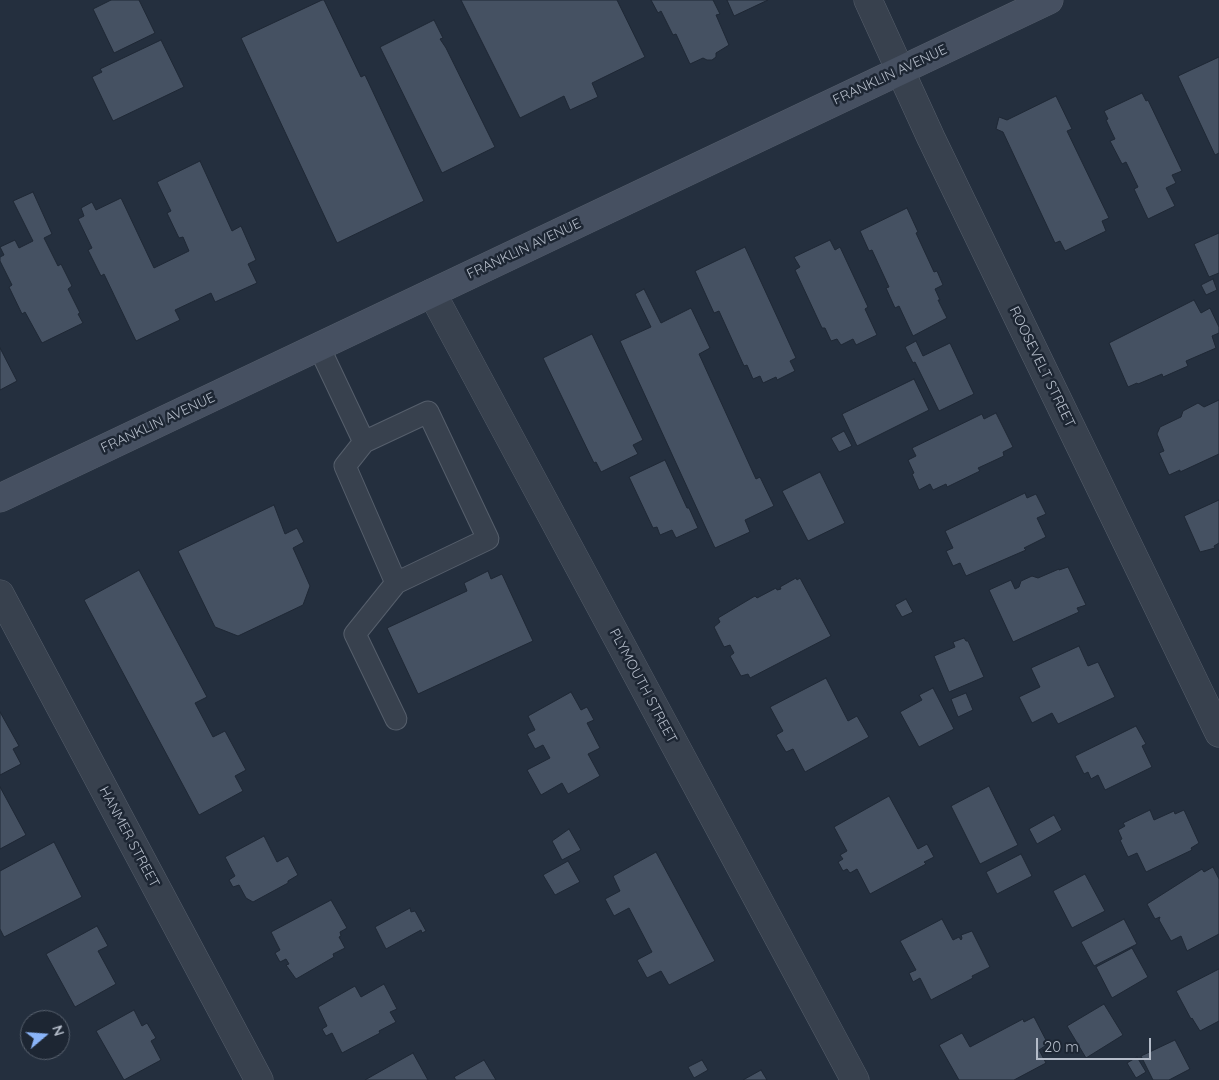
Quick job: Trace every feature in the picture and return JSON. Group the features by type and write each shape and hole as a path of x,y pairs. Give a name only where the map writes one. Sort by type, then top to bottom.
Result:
{"main road":[{"name":"FRANKLIN AVENUE","path":"0,498 1049,0"}],"street":[{"name":"ROOSEVELT STREET","path":"868,0 899,71 1217,723"},
{"name":"PLYMOUTH STREET","path":"432,293 855,1080"},
{"name":"HANMER STREET","path":"0,594 259,1080"}],"lane":[{"path":"319,346 364,442"},
{"path":"396,583 345,466 364,442 428,412 488,539 396,583 355,634 396,719"}],"building":[{"path":"111,0 139,0 155,33 114,53 93,9"},
{"path":"324,0 361,77 365,75 424,201 337,243 241,38"},
{"path":"461,0 617,0 645,57 592,83 598,97 570,110 564,96 520,118"},
{"path":"651,0 713,0 720,14 716,15 729,45 716,53 716,57 712,60 703,58 690,64 676,34 673,35 661,11 658,13"},
{"path":"727,0 768,0 734,16"},
{"path":"434,20 443,38 440,39 495,147 442,173 380,47"},
{"path":"161,40 184,87 113,121 92,77 102,72 100,69"},
{"path":"1219,57 1219,153 1215,155 1178,76"},
{"path":"1142,93 1146,101 1148,100 1182,171 1172,175 1176,183 1166,188 1175,206 1148,219 1134,189 1138,187 1126,162 1122,164 1110,141 1115,139 1104,111"},
{"path":"1056,96 1072,129 1067,131 1109,218 1102,221 1106,231 1065,251 1060,241 1055,243 1003,132 996,129 999,117 1007,120"},
{"path":"200,161 232,231 241,226 256,260 248,264 257,283 215,302 211,293 175,310 180,320 136,341 104,274 101,276 88,250 92,248 78,219 84,216 81,208 92,202 96,210 121,198 154,268 189,251 183,237 179,238 167,213 171,211 157,182"},
{"path":"33,192 52,234 44,238 58,266 61,264 72,286 68,289 83,323 42,343 25,312 22,314 9,287 12,285 0,261 0,257 4,255 0,247 15,240 19,248 33,241 13,201"},
{"path":"907,208 934,272 937,271 943,285 935,289 947,318 913,336 899,306 895,308 886,288 889,287 872,250 869,251 860,231"},
{"path":"1219,233 1219,273 1209,277 1194,244"},
{"path":"830,240 835,250 840,247 868,307 865,309 877,335 856,345 853,339 841,345 837,339 831,341 825,328 822,328 795,270 800,267 794,257"},
{"path":"745,247 796,358 790,361 795,371 777,380 776,377 763,383 760,376 753,379 747,365 744,366 719,311 714,313 695,271"},
{"path":"1213,279 1217,290 1206,295 1201,285"},
{"path":"644,289 661,323 691,308 710,348 699,354 756,479 760,477 774,506 745,520 750,532 715,548 620,341 651,327 635,294"},
{"path":"1194,300 1201,313 1210,308 1219,327 1219,333 1212,336 1216,348 1186,361 1188,366 1163,377 1162,374 1128,387 1109,343"},
{"path":"592,334 643,440 633,445 638,454 601,472 596,462 594,463 543,358"},
{"path":"916,341 923,356 950,343 974,394 939,411 915,362 913,363 905,347"},
{"path":"0,348 17,381 0,390"},
{"path":"914,379 929,410 857,446 842,414"},
{"path":"1219,400 1219,454 1169,475 1159,453 1164,451 1157,434 1160,427 1181,417 1183,411 1198,403 1204,407"},
{"path":"996,413 1013,447 1003,452 1004,456 978,468 980,471 947,487 946,484 933,490 930,484 919,490 908,460 916,456 912,448 982,414 984,419"},
{"path":"844,431 852,446 839,452 831,438"},
{"path":"665,460 698,528 676,538 672,530 660,535 657,527 653,528 629,477"},
{"path":"820,472 845,523 808,541 782,491"},
{"path":"1025,493 1027,498 1036,494 1046,514 1037,518 1046,537 1024,548 1026,550 966,576 960,563 953,566 946,551 953,548 945,531"},
{"path":"1219,500 1219,543 1214,546 1215,548 1200,552 1184,516"},
{"path":"274,505 285,534 297,528 304,542 293,548 310,586 303,605 238,636 215,627 178,551"},
{"path":"1068,567 1086,605 1077,608 1079,612 1013,642 989,590 1011,580 1015,589 1019,587 1021,581 1032,576 1038,578"},
{"path":"139,570 207,697 195,703 213,737 225,731 246,770 235,776 243,791 199,815 84,600"},
{"path":"488,571 491,579 502,574 533,641 418,694 387,628 467,591 464,583"},
{"path":"796,578 797,580 800,578 831,636 750,678 748,674 741,676 730,656 734,653 730,645 724,647 714,627 720,622 718,618 755,596 757,598 776,588 777,590 781,589 780,587"},
{"path":"906,599 913,612 902,617 895,605"},
{"path":"964,638 968,641 984,677 949,692 934,656 955,647 953,642"},
{"path":"1079,646 1088,666 1098,662 1115,697 1058,724 1052,713 1032,723 1019,697 1040,687 1031,668"},
{"path":"826,678 848,721 857,716 869,737 805,772 793,749 786,752 776,735 783,731 770,707"},
{"path":"933,688 954,729 919,747 900,712 922,700 919,695"},
{"path":"571,692 581,710 587,707 594,720 587,723 600,748 588,754 600,776 568,794 562,783 541,795 527,770 550,758 543,745 535,749 527,734 535,730 528,716"},
{"path":"966,693 973,710 958,717 951,699"},
{"path":"0,712 19,746 13,749 21,764 0,775"},
{"path":"1136,726 1146,744 1142,746 1152,767 1105,790 1098,775 1091,779 1088,772 1084,774 1075,756"},
{"path":"989,786 1018,845 980,864 951,806"},
{"path":"0,787 26,835 0,849"},
{"path":"889,796 918,849 927,844 934,857 924,862 926,864 870,894 857,869 850,873 847,869 843,871 838,862 843,859 840,855 847,851 834,827"},
{"path":"1150,810 1154,820 1174,811 1175,814 1184,810 1199,843 1191,848 1192,850 1146,872 1137,853 1128,857 1120,840 1122,839 1118,830 1125,826 1123,823"},
{"path":"1054,815 1062,830 1037,844 1029,829"},
{"path":"569,829 581,850 562,860 552,841"},
{"path":"264,836 277,862 288,856 298,875 288,881 288,883 253,902 246,898 239,885 233,887 229,880 235,876 225,857"},
{"path":"54,842 82,897 4,937 0,929 0,871"},
{"path":"656,852 715,961 669,985 661,971 647,978 637,960 652,952 629,908 614,916 605,899 620,891 613,876"},
{"path":"1021,854 1032,876 997,894 986,872"},
{"path":"568,861 580,882 555,895 543,875"},
{"path":"1213,867 1219,879 1219,934 1187,951 1181,936 1171,941 1159,920 1160,917 1155,919 1147,904 1202,869 1204,872"},
{"path":"1085,874 1105,911 1072,928 1053,891"},
{"path":"331,900 347,928 340,932 341,936 339,937 345,948 333,954 334,957 296,979 286,965 289,964 286,959 280,962 275,953 280,950 271,932"},
{"path":"410,908 411,912 415,911 426,931 422,933 421,930 386,949 375,927"},
{"path":"942,919 953,940 959,937 961,940 961,935 972,931 990,967 931,1000 920,978 913,982 909,973 916,970 900,941"},
{"path":"1124,919 1137,944 1094,966 1081,942"},
{"path":"97,926 108,946 98,951 116,984 75,1007 46,954"},
{"path":"1132,948 1148,977 1112,998 1096,967"},
{"path":"1219,969 1219,1021 1200,1031 1191,1019 1176,991"},
{"path":"384,984 397,1009 390,1012 396,1022 379,1031 380,1033 342,1053 332,1033 326,1036 322,1029 327,1026 318,1007 355,986 361,997"},
{"path":"1104,1004 1123,1035 1086,1058 1067,1026"},
{"path":"134,1010 142,1026 147,1023 156,1038 151,1041 161,1060 124,1080 96,1031"},
{"path":"1034,1017 1048,1044 1039,1050 1046,1063 1014,1080 959,1080 939,1045 962,1033 970,1047 1023,1019 1024,1022"},
{"path":"1175,1040 1190,1069 1169,1080 1153,1080 1141,1056"},
{"path":"413,1053 428,1080 365,1080 395,1063"},
{"path":"1137,1057 1146,1072 1136,1078 1127,1063"},
{"path":"484,1060 496,1080 456,1080 454,1077"},
{"path":"702,1060 708,1070 694,1078 688,1067"},
{"path":"761,1070 767,1080 743,1080"}]}
